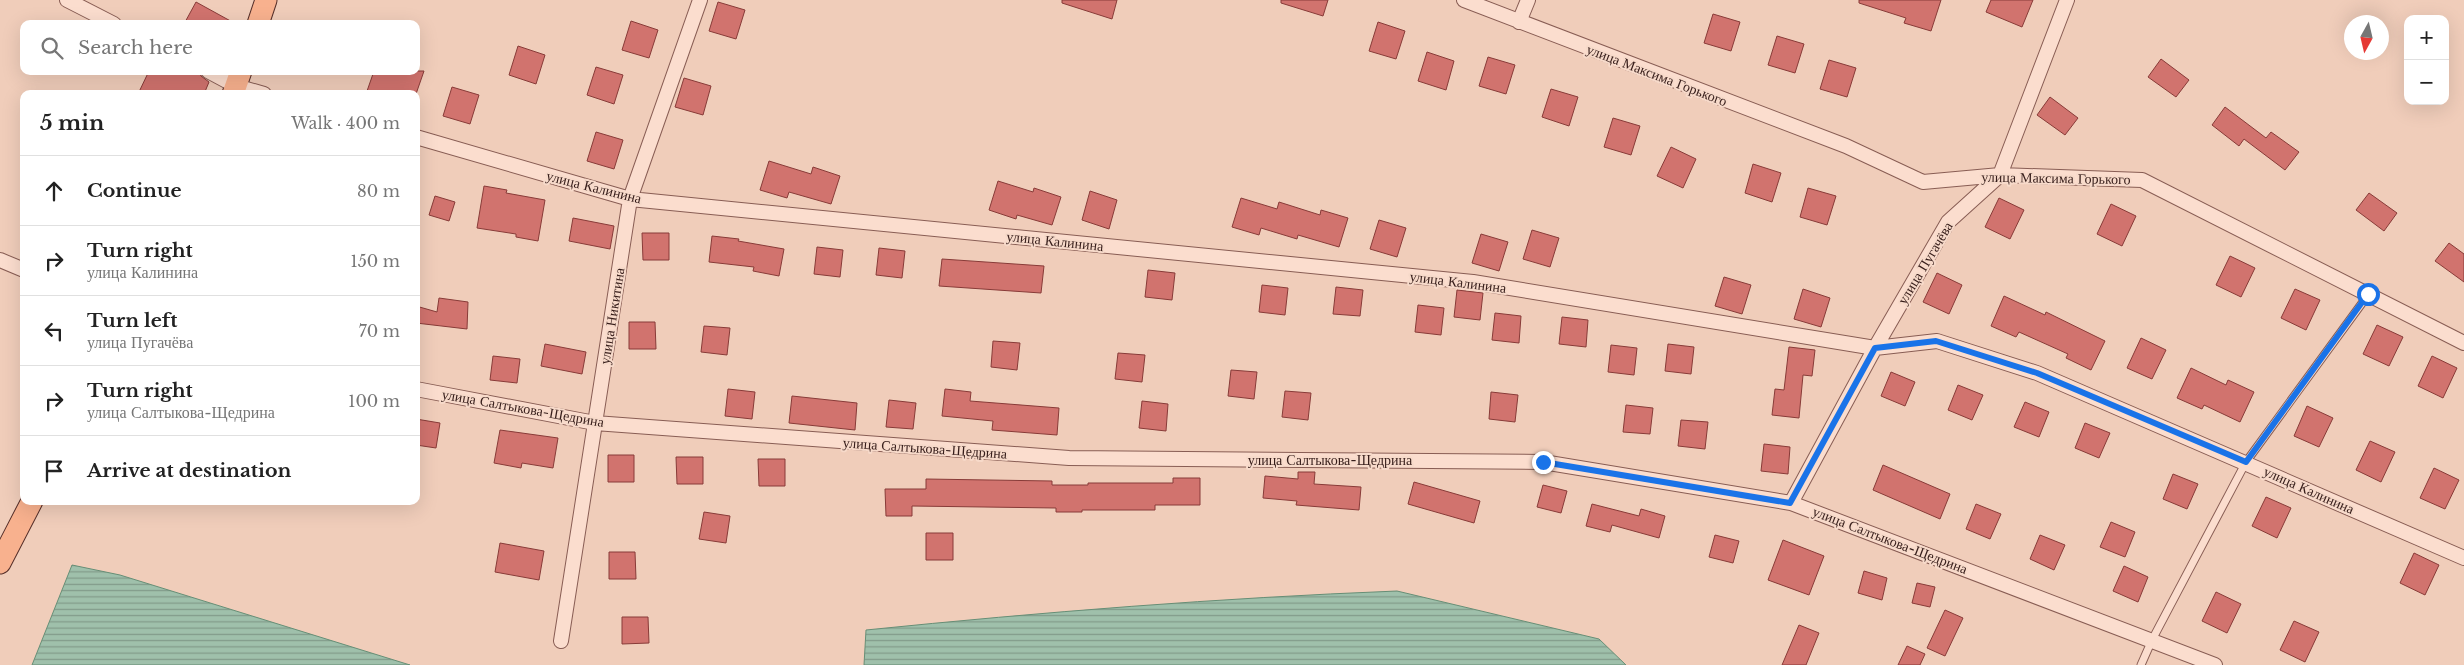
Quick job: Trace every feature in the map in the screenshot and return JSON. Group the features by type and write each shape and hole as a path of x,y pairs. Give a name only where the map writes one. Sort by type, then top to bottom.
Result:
{"main road":[{"path":"259,20 266,0"},
{"path":"0,563 30,505"}],"street":[{"path":"67,0 106,20"},
{"name":"улица Никитина","path":"561,641 630,199 700,0"},
{"name":"улица Максима Горького","path":"1464,0 1846,146 1923,182 2000,175 2142,180 2464,343"},
{"path":"1519,22 1528,0"},
{"name":"улица Пугачёва","path":"1790,503 1875,348 1948,222 2000,175 2067,0"},
{"path":"217,75 253,90"},
{"name":"улица Калинина","path":"420,138 630,199 1473,282 1875,348 1936,341 2037,373 2464,558"},
{"path":"0,260 20,268"},
{"name":"улица Салтыкова-Щедрина","path":"420,390 595,423 1069,458 1543,462 1790,503 2215,665"}],"lane":[{"path":"2142,665 2152,640 2246,462 2368,294"}],"shaded area":[{"path":"72,565 120,575 410,665 32,665"},
{"path":"1397,591 1599,639 1626,665 864,665 866,630 1131,606"}],"building":[{"path":"1062,0 1117,0 1112,19 1062,3"},
{"path":"1281,0 1328,0 1323,16 1281,3"},
{"path":"1859,0 1941,0 1931,31 1904,23 1906,18 1859,3"},
{"path":"1991,0 2033,0 2022,27 1986,12"},
{"path":"196,2 229,20 186,20"},
{"path":"718,2 745,10 736,39 709,31"},
{"path":"1713,14 1740,22 1731,51 1704,43"},
{"path":"631,21 658,30 649,58 622,50"},
{"path":"1378,22 1405,31 1396,59 1369,51"},
{"path":"1777,36 1804,44 1795,73 1768,65"},
{"path":"518,46 545,55 536,84 509,75"},
{"path":"1427,52 1454,61 1446,90 1418,81"},
{"path":"1488,57 1515,65 1506,94 1479,86"},
{"path":"2161,59 2189,80 2176,97 2148,77"},
{"path":"1829,60 1856,68 1847,97 1820,89"},
{"path":"596,67 623,75 614,104 587,95"},
{"path":"420,71 424,71 417,90 367,90 373,75 420,75"},
{"path":"147,75 201,75 209,82 206,90 140,90"},
{"path":"684,78 711,86 703,115 675,107"},
{"path":"452,87 479,95 470,124 443,116"},
{"path":"1551,89 1578,97 1569,126 1542,117"},
{"path":"2050,97 2078,118 2065,135 2037,115"},
{"path":"2225,107 2266,138 2271,132 2299,152 2285,170 2244,139 2239,146 2212,125"},
{"path":"1613,118 1640,126 1631,155 1604,147"},
{"path":"596,132 623,140 614,169 587,161"},
{"path":"1671,147 1696,159 1683,188 1657,176"},
{"path":"769,161 811,174 813,167 840,176 831,204 789,192 787,198 760,190"},
{"path":"1753,164 1781,173 1772,202 1745,193"},
{"path":"998,181 1033,192 1034,188 1061,197 1052,225 1017,215 1016,219 989,210"},
{"path":"484,186 507,190 506,193 545,200 538,241 516,237 516,234 477,228"},
{"path":"1808,188 1836,196 1827,225 1800,217"},
{"path":"1090,191 1117,200 1109,229 1082,220"},
{"path":"2369,193 2397,213 2384,231 2356,210"},
{"path":"435,196 455,202 449,221 429,215"},
{"path":"1241,198 1277,209 1279,202 1320,215 1321,210 1348,218 1339,247 1298,235 1297,239 1261,228 1259,235 1232,227"},
{"path":"1999,198 2024,210 2010,239 1985,227"},
{"path":"2111,204 2136,216 2122,246 2097,234"},
{"path":"573,218 614,226 610,249 569,241"},
{"path":"1379,220 1406,228 1397,257 1370,249"},
{"path":"1532,230 1559,238 1550,267 1523,259"},
{"path":"642,233 669,233 669,260 643,260"},
{"path":"1481,234 1508,242 1499,271 1472,263"},
{"path":"712,236 739,239 738,241 784,249 779,276 753,271 754,267 709,262"},
{"path":"2449,243 2464,254 2464,282 2435,261"},
{"path":"817,247 843,250 840,277 814,274"},
{"path":"879,248 905,251 902,278 876,275"},
{"path":"2230,256 2255,268 2241,297 2216,285"},
{"path":"942,259 1044,266 1041,293 939,286"},
{"path":"1148,270 1175,273 1172,300 1145,297"},
{"path":"1937,273 1962,285 1949,314 1923,302"},
{"path":"1724,277 1751,285 1742,314 1715,306"},
{"path":"1262,285 1288,288 1285,315 1259,312"},
{"path":"1336,287 1363,290 1360,316 1333,314"},
{"path":"1803,289 1830,298 1821,327 1794,319"},
{"path":"2295,289 2320,300 2306,330 2281,318"},
{"path":"1457,290 1483,293 1480,320 1454,317"},
{"path":"2004,296 2045,315 2046,312 2105,341 2091,370 2066,358 2068,354 2019,332 2016,337 1991,326"},
{"path":"439,298 468,302 467,329 420,323 420,307 437,312"},
{"path":"1418,305 1444,308 1441,335 1415,332"},
{"path":"1495,313 1521,316 1519,343 1492,340"},
{"path":"1562,317 1588,320 1586,347 1559,344"},
{"path":"629,322 655,322 656,349 629,349"},
{"path":"2377,325 2403,337 2389,366 2363,354"},
{"path":"704,326 730,328 727,355 701,352"},
{"path":"2141,338 2166,350 2152,379 2127,368"},
{"path":"993,341 1020,343 1017,370 991,367"},
{"path":"545,344 586,352 582,374 541,366"},
{"path":"1668,344 1694,347 1691,374 1665,371"},
{"path":"1611,345 1637,348 1634,375 1608,372"},
{"path":"1789,347 1815,350 1812,376 1803,375 1799,418 1772,415 1775,389 1784,390"},
{"path":"1118,353 1145,355 1142,382 1115,379"},
{"path":"493,356 520,359 517,383 490,380"},
{"path":"2432,356 2457,368 2443,398 2418,386"},
{"path":"2191,368 2226,385 2228,380 2254,392 2240,422 2204,405 2202,409 2177,398"},
{"path":"1231,370 1257,372 1254,399 1228,396"},
{"path":"1891,372 1915,382 1905,406 1881,396"},
{"path":"1958,385 1983,395 1972,420 1948,410"},
{"path":"728,389 755,392 752,419 725,416"},
{"path":"945,389 971,392 970,401 1059,408 1057,435 992,430 993,421 942,416"},
{"path":"1285,391 1311,393 1308,420 1282,417"},
{"path":"1491,392 1518,395 1515,422 1489,419"},
{"path":"792,396 857,403 855,430 789,423"},
{"path":"889,400 916,403 913,429 886,427"},
{"path":"1142,401 1168,404 1166,431 1139,428"},
{"path":"2025,402 2049,412 2039,437 2014,427"},
{"path":"1626,405 1653,408 1650,434 1623,432"},
{"path":"2307,406 2333,418 2319,447 2294,436"},
{"path":"420,420 440,423 436,448 420,446"},
{"path":"1681,420 1708,422 1705,449 1678,446"},
{"path":"2085,423 2110,433 2099,458 2075,448"},
{"path":"500,430 558,438 553,468 522,463 521,468 494,463"},
{"path":"2370,441 2395,452 2381,482 2356,470"},
{"path":"1764,444 1790,447 1788,474 1761,471"},
{"path":"608,455 634,455 634,482 608,482"},
{"path":"676,457 703,457 703,484 677,484"},
{"path":"758,459 785,459 785,486 759,486"},
{"path":"1883,465 1950,494 1940,519 1873,490"},
{"path":"2434,468 2459,480 2445,509 2420,498"},
{"path":"1298,472 1315,472 1314,484 1361,487 1359,510 1296,505 1297,501 1263,498 1265,476 1298,479"},
{"path":"2173,474 2198,484 2187,509 2163,499"},
{"path":"1173,478 1200,478 1200,505 1155,505 1155,510 1082,510 1082,512 1056,512 1056,508 912,506 912,516 886,516 885,489 926,489 926,479 1052,481 1052,485 1088,485 1088,483 1173,483"},
{"path":"1414,482 1480,501 1474,523 1408,504"},
{"path":"1543,485 1567,491 1561,513 1537,507"},
{"path":"2266,497 2291,508 2277,538 2252,526"},
{"path":"1592,504 1639,516 1641,509 1665,516 1659,538 1612,525 1610,532 1586,526"},
{"path":"1976,504 2001,514 1990,539 1966,529"},
{"path":"704,512 730,516 726,543 699,539"},
{"path":"2111,522 2135,532 2125,557 2100,547"},
{"path":"926,533 953,533 953,560 926,560"},
{"path":"1715,535 1739,541 1733,563 1709,557"},
{"path":"2040,535 2065,545 2054,570 2030,559"},
{"path":"1783,540 1824,556 1809,595 1768,580"},
{"path":"500,543 544,551 539,580 495,572"},
{"path":"609,552 635,552 636,579 609,579"},
{"path":"2414,553 2439,565 2425,595 2400,583"},
{"path":"2124,566 2148,577 2138,602 2113,591"},
{"path":"1864,571 1887,578 1882,600 1858,593"},
{"path":"1917,583 1935,587 1930,607 1912,603"},
{"path":"2216,592 2241,604 2227,633 2202,621"},
{"path":"1945,610 1963,618 1945,656 1927,648"},
{"path":"622,617 648,617 649,643 622,644"},
{"path":"2294,621 2319,632 2305,662 2280,650"},
{"path":"1799,625 1819,633 1806,665 1782,665"},
{"path":"1907,646 1925,654 1920,665 1898,665"}],"route":[{"path":"1543,462 1790,503 1875,348 1936,341 2037,373 2246,462 2368,294"}]}
